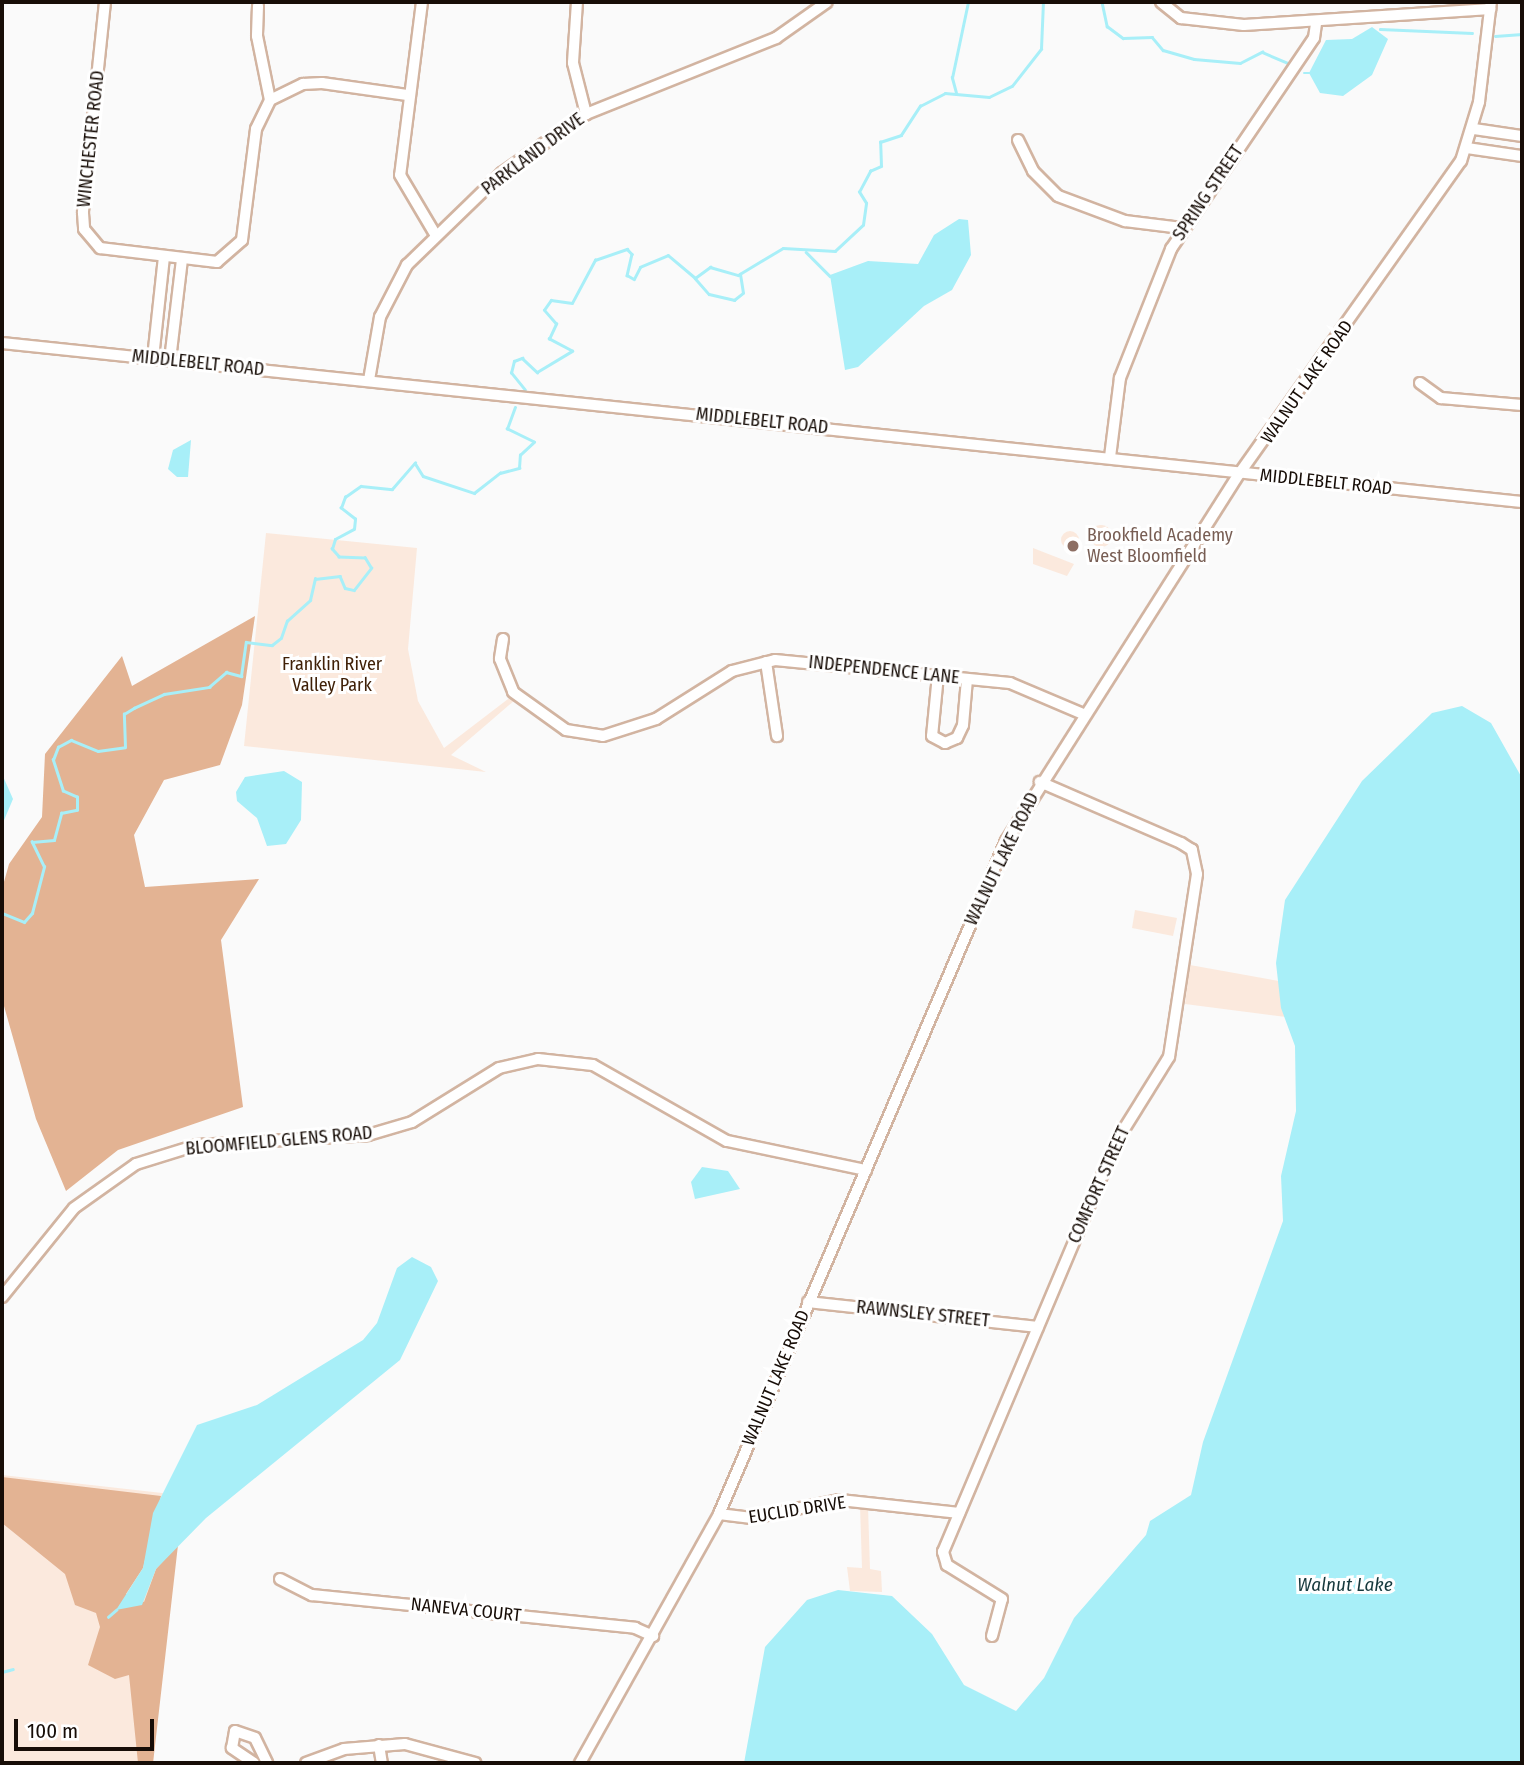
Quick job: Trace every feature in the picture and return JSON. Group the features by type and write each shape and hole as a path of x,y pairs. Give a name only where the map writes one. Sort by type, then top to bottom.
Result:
{"street":[{"name":"WINCHESTER ROAD","path":"105,2 84,229 100,248 217,262 242,240 256,129 270,100"},
{"path":"422,2 407,95 400,174 435,234"},
{"path":"577,2 573,63 586,114"},
{"name":"PARKLAND DRIVE","path":"369,380 387,300 435,234 502,173 586,114 776,38 827,2"},
{"path":"1161,2 1181,18 1316,24 1490,6"},
{"path":"259,3 257,36 270,100 303,84 322,83 407,95"},
{"name":"WALNUT LAKE ROAD","path":"580,1763 719,1514 975,909 1040,782 1239,474 1435,204 1467,148 1474,129 1490,6"},
{"name":"SPRING STREET","path":"1110,457 1120,378 1142,310 1182,228 1314,38 1316,24"},
{"path":"1474,129 1522,136"},
{"path":"1018,140 1039,180 1058,196 1125,221 1182,228"},
{"path":"1467,148 1522,156"},
{"path":"153,358 173,258"},
{"path":"170,360 173,258"},
{"name":"MIDDLEBELT ROAD","path":"2,343 1522,502"},
{"path":"1420,383 1441,398 1522,402"},
{"name":"INDEPENDENCE LANE","path":"503,639 500,659 513,692 566,730 603,736 656,719 732,671 766,662 838,661 1010,683 1083,714"},
{"path":"766,662 777,736"},
{"path":"938,675 932,736 945,743 957,738 962,725 967,679"},
{"name":"COMFORT STREET","path":"992,1636 1002,1599 944,1559 959,1513 1116,1142 1168,1057 1197,874 1192,849 1040,782"},
{"name":"BLOOMFIELD GLENS ROAD","path":"2,1297 74,1208 136,1164 197,1145 368,1135 412,1122 499,1068 538,1059 601,1069 738,1145 866,1170"},
{"name":"RAWNSLEY STREET","path":"808,1302 1038,1327"},
{"name":"EUCLID DRIVE","path":"719,1514 766,1516 840,1500 959,1513"},
{"name":"NANEVA COURT","path":"280,1579 312,1595 635,1628 653,1636"},
{"path":"254,1763 232,1748 235,1731 255,1738 267,1763"},
{"path":"306,1763 379,1745 405,1744 475,1763"},
{"path":"379,1745 380,1762"}],"green space":[{"path":"1101,525 1109,528 1112,536 1109,544 1101,547 1093,544 1090,536 1093,528"},
{"path":"1066,531 1074,531 1079,540 1077,547 1066,549 1061,544 1061,536"},
{"name":"Franklin River Valley Park","path":"266,533 417,548 408,649 418,701 444,748 512,696 515,700 451,755 486,772 244,746"},
{"path":"1033,548 1074,564 1067,576 1033,564"},
{"path":"1135,910 1177,918 1173,936 1132,928"},
{"path":"1190,965 1279,981 1286,1017 1185,1004"},
{"path":"2,1475 180,1495 153,1763 2,1763"},
{"path":"860,1505 868,1506 870,1569 881,1571 882,1592 850,1591 847,1567 862,1568"}],"shaded area":[{"path":"255,616 242,705 220,765 164,780 134,835 145,887 259,879 221,940 243,1107 118,1150 66,1191 36,1119 2,999 2,889 9,864 42,817 45,754 122,656 132,686"},
{"path":"2,1477 161,1496 143,1568 126,1594 144,1602 156,1569 178,1545 153,1763 138,1763 129,1675 115,1679 88,1665 100,1627 96,1613 75,1605 65,1574 2,1523"}],"water":[{"path":"1372,27 1388,39 1372,75 1343,96 1320,93 1309,73 1326,40 1352,39"},
{"path":"959,219 968,220 971,255 952,290 924,306 858,367 845,370 830,275 868,261 918,264 934,235"},
{"path":"191,440 188,477 177,477 168,469 173,450"},
{"name":"Walnut Lake","path":"1462,706 1491,723 1522,778 1522,1763 744,1763 765,1647 807,1600 838,1590 892,1596 932,1634 964,1685 1016,1711 1044,1678 1074,1618 1146,1535 1150,1521 1191,1495 1203,1442 1283,1221 1281,1176 1296,1111 1295,1046 1281,1008 1276,963 1285,900 1362,781 1432,713"},
{"path":"284,771 302,782 301,820 286,844 267,846 257,818 237,801 236,792 245,777"},
{"path":"2,774 13,799 2,825"},
{"path":"702,1167 728,1171 740,1189 695,1199 691,1182"},
{"path":"412,1257 431,1267 438,1281 400,1360 206,1518 156,1569 142,1605 116,1610 143,1568 153,1513 197,1425 257,1405 363,1340 377,1323 397,1268"}],"waterway":[{"path":"956,93 952,78 968,2"},
{"path":"525,390 511,373 514,361 522,358 537,372 572,351 549,339 556,324 544,310 551,300 572,303 595,260 627,249 632,254 627,275 634,279 640,267 668,255 695,278 710,267 738,275 783,248 835,251 863,225 866,203 859,192 870,171 881,166 880,142 901,135 920,106 945,93 989,97 1012,86 1041,49 1043,2"},
{"path":"1102,2 1107,26 1123,38 1152,37 1163,50 1194,59 1240,63 1262,52 1290,64"},
{"path":"1380,29 1472,33"},
{"path":"1495,36 1522,34"},
{"path":"1304,73 1312,73"},
{"path":"806,252 830,276"},
{"path":"695,278 709,294 734,300 743,293 740,274"},
{"path":"2,913 24,922 32,913 44,867 32,842 54,840 61,813 77,810 77,797 63,791 53,760 58,747 71,740 98,751 125,747 124,714 164,694 209,687 226,672 241,676 246,642 272,645 281,638 287,621 310,600 315,579 340,576 345,588 354,590 371,568 365,558 339,557 332,549 335,539 354,529 355,519 341,508 345,497 361,486 392,489 415,463 423,476 474,493 500,473 519,468 520,455 534,442 507,429 515,407"},
{"path":"108,1617 116,1610"},
{"path":"2,1672 13,1669"}],"place":[{"name":"Brookfield Academy West Bloomfield","path":"1073,546"}]}
